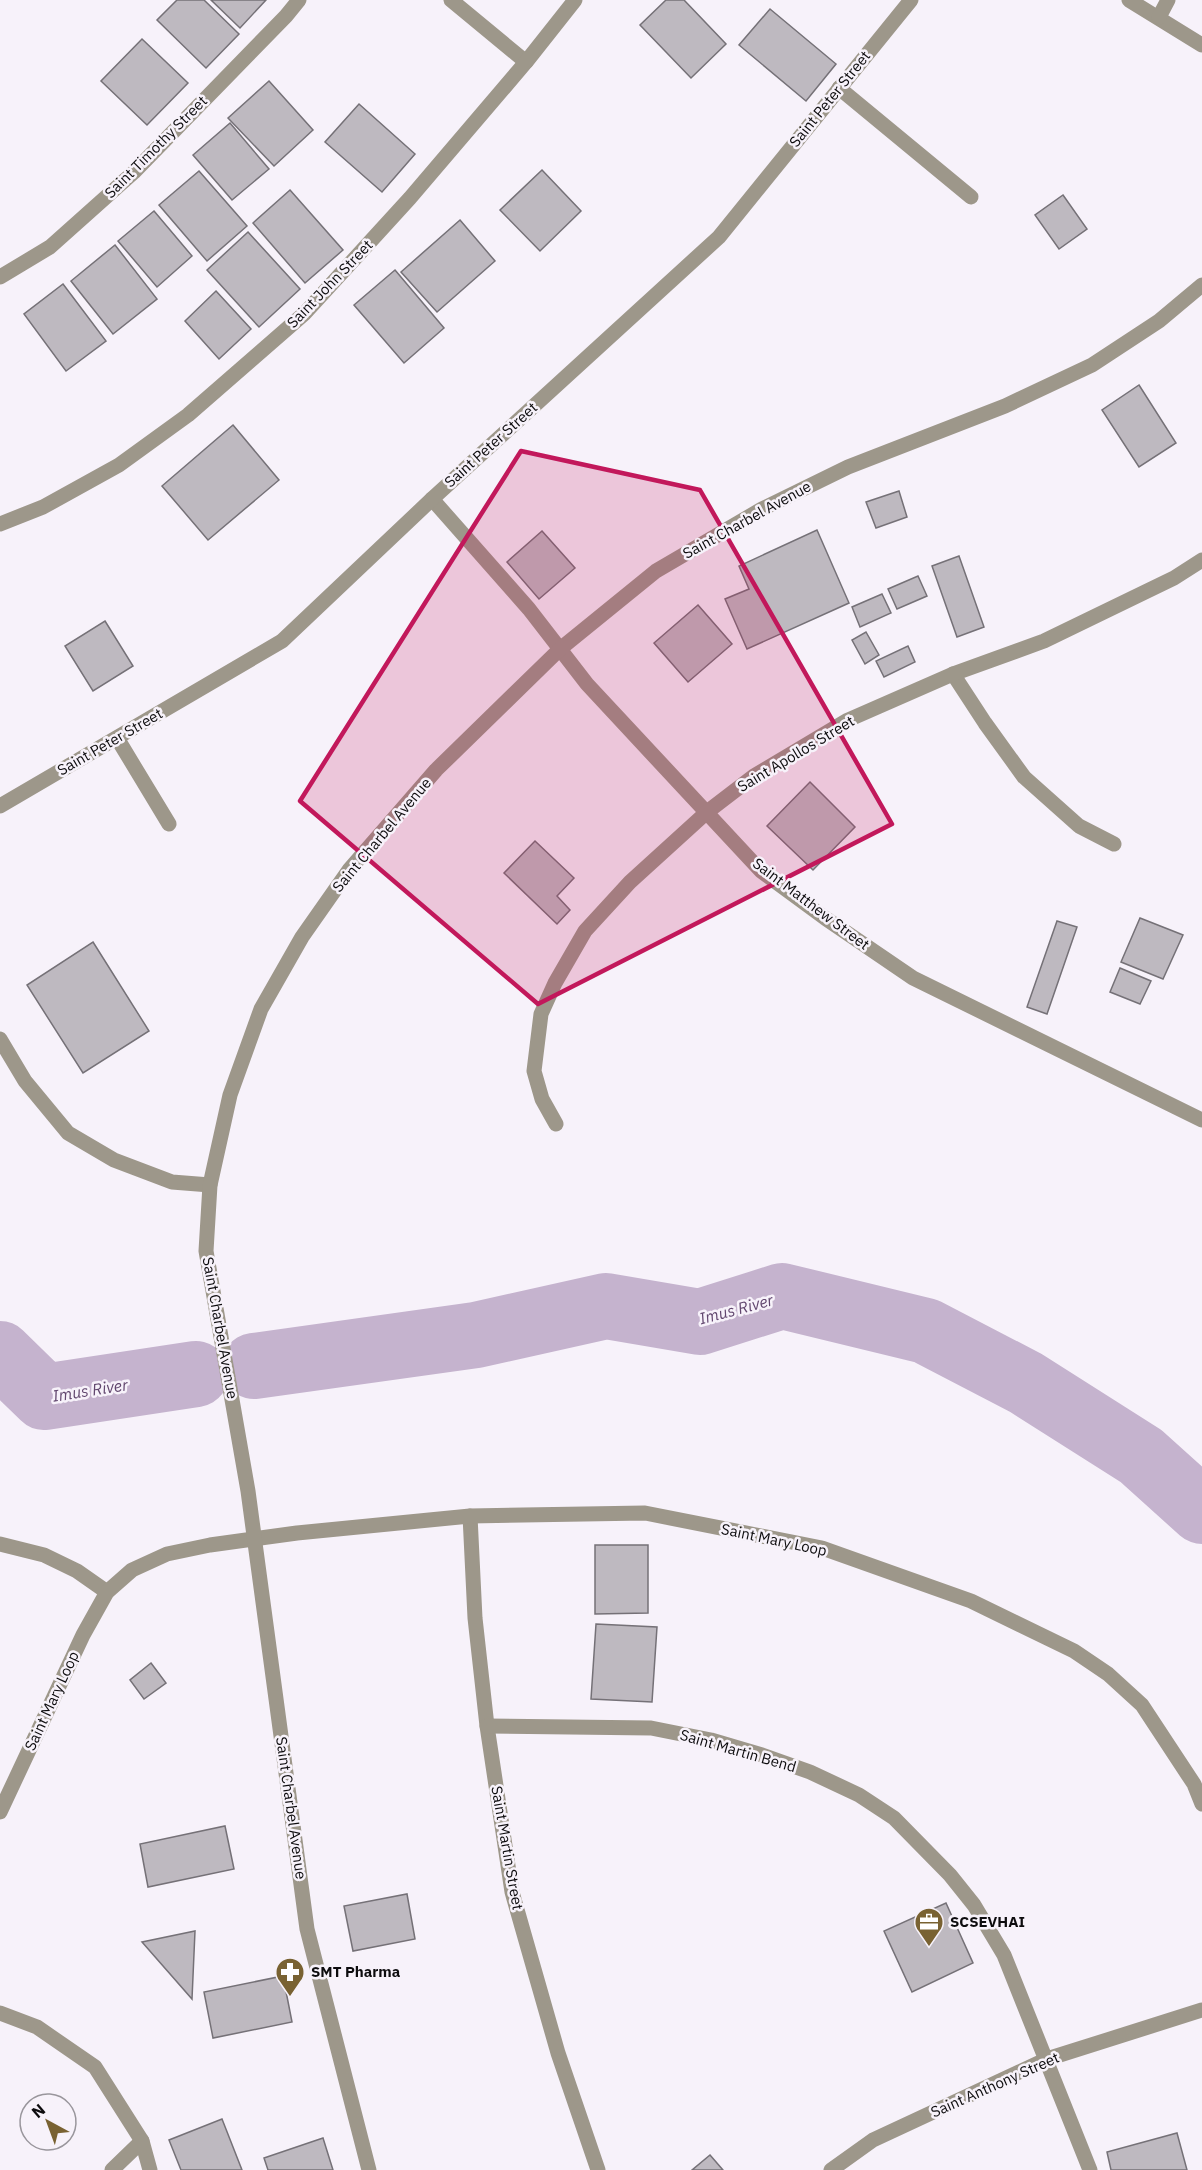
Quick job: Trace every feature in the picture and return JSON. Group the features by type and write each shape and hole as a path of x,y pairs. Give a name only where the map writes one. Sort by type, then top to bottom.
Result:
{"street":[{"name":"Saint Timothy Street","path":"0,277 51,247 134,172 299,0"},
{"path":"451,0 526,62"},
{"name":"Saint John Street","path":"0,524 43,507 119,465 188,415 296,321 410,198 526,62 575,0"},
{"name":"Saint Peter Street","path":"0,806 282,641 432,499 719,237 910,0"},
{"path":"1129,0 1202,45"},
{"path":"1159,17 1168,0"},
{"path":"839,88 971,197"},
{"name":"Saint Charbel Avenue","path":"369,2170 307,1929 248,1491 206,1251 210,1185 230,1095 261,1009 302,937 349,870 436,770 560,649 656,571 762,509 848,467 1005,406 1092,365 1159,321 1202,285"},
{"name":"Saint Matthew Street","path":"432,499 529,609 587,684 761,871 825,918 914,978 1202,1120"},
{"name":"Saint Apollos Street","path":"556,1124 542,1099 534,1071 541,1014 555,983 585,931 630,882 707,812 754,777 848,720 953,674 1044,641 1174,578 1202,560"},
{"path":"953,674 1024,777 1079,826 1114,844"},
{"path":"117,738 169,824"},
{"path":"0,1039 25,1081 68,1133 114,1160 172,1182 210,1185"},
{"name":"Saint Mary Loop","path":"0,1812 82,1635 107,1592 132,1570 167,1554 210,1545 297,1533 470,1516 645,1513 822,1548 971,1601 1074,1651 1108,1674 1142,1705 1194,1784 1202,1804"},
{"name":"Saint Martin Street","path":"470,1516 475,1618 487,1726 512,1892 558,2053 598,2170"},
{"path":"0,1544 44,1555 77,1571 107,1592"},
{"name":"Saint Martin Bend","path":"487,1726 651,1728 711,1740 810,1772 859,1795 894,1818 950,1875 974,1905 1004,1954 1090,2170"},
{"name":"Saint Anthony Street","path":"831,2170 873,2140 1047,2059 1202,2010"},
{"path":"0,2013 37,2028 95,2067 142,2141 150,2170"},
{"path":"112,2170 142,2141"}],"highlighted area":[{"path":"521,451 700,490 892,824 538,1004 300,801"}],"building":[{"path":"177,0 204,0 239,34 206,68 157,20"},
{"path":"211,0 266,0 240,28"},
{"path":"666,0 684,0 726,44 691,78 640,25"},
{"path":"770,9 836,64 806,101 739,45"},
{"path":"142,39 188,83 147,125 101,81"},
{"path":"269,81 313,130 274,166 228,118"},
{"path":"359,104 415,154 382,192 325,142"},
{"path":"230,123 269,169 232,200 193,155"},
{"path":"542,170 581,211 540,251 500,210"},
{"path":"199,171 247,226 207,261 159,205"},
{"path":"290,190 343,250 305,283 253,223"},
{"path":"1063,195 1087,229 1059,249 1035,215"},
{"path":"154,211 192,256 157,287 118,241"},
{"path":"460,220 495,261 437,312 401,272"},
{"path":"248,232 300,289 259,327 207,270"},
{"path":"115,245 157,299 113,334 71,281"},
{"path":"395,270 444,328 404,363 354,305"},
{"path":"63,284 106,341 66,371 24,314"},
{"path":"216,291 251,329 219,359 185,321"},
{"path":"1139,385 1176,443 1139,467 1102,410"},
{"path":"233,425 279,480 208,540 162,486"},
{"path":"899,491 907,517 876,528 866,502"},
{"path":"817,530 849,603 747,649 725,599 749,589 739,566"},
{"path":"542,531 575,568 539,599 507,562"},
{"path":"959,556 984,627 957,637 932,566"},
{"path":"918,576 927,596 897,609 888,589"},
{"path":"882,594 891,613 860,627 852,607"},
{"path":"698,605 732,644 688,682 654,643"},
{"path":"105,621 133,666 93,691 65,646"},
{"path":"866,632 879,655 865,664 852,640"},
{"path":"908,646 915,662 884,677 876,661"},
{"path":"810,782 855,827 813,870 767,826"},
{"path":"535,841 574,878 557,896 570,910 557,924 504,873"},
{"path":"1140,918 1183,935 1163,979 1121,962"},
{"path":"1057,921 1077,927 1047,1014 1027,1007"},
{"path":"93,942 149,1031 83,1073 27,985"},
{"path":"1120,968 1151,981 1140,1004 1110,992"},
{"path":"595,1545 648,1545 648,1613 595,1614"},
{"path":"596,1624 657,1627 652,1702 591,1699"},
{"path":"151,1663 166,1683 144,1699 130,1680"},
{"path":"225,1826 234,1869 148,1887 140,1844"},
{"path":"407,1894 415,1939 353,1951 344,1906"},
{"name":"SCSEVHAI","path":"946,1903 973,1963 912,1992 884,1931"},
{"path":"195,1931 192,1999 142,1942"},
{"path":"283,1976 292,2022 213,2038 204,1992"},
{"path":"222,2119 242,2170 181,2170 169,2140"},
{"path":"1177,2133 1187,2170 1111,2170 1107,2152"},
{"path":"323,2138 333,2170 268,2170 264,2158"},
{"path":"710,2155 723,2170 692,2170"}],"waterway":[{"name":"Imus River","path":"254,1366 476,1335 606,1306 700,1322 782,1296 926,1331 1026,1383 1141,1456 1202,1511"},
{"name":"Imus River","path":"0,1354 44,1397 196,1374"}],"place":[{"name":"SCSEVHAI","path":"929,1948"},
{"name":"SMT Pharma","path":"290,1998"}]}
